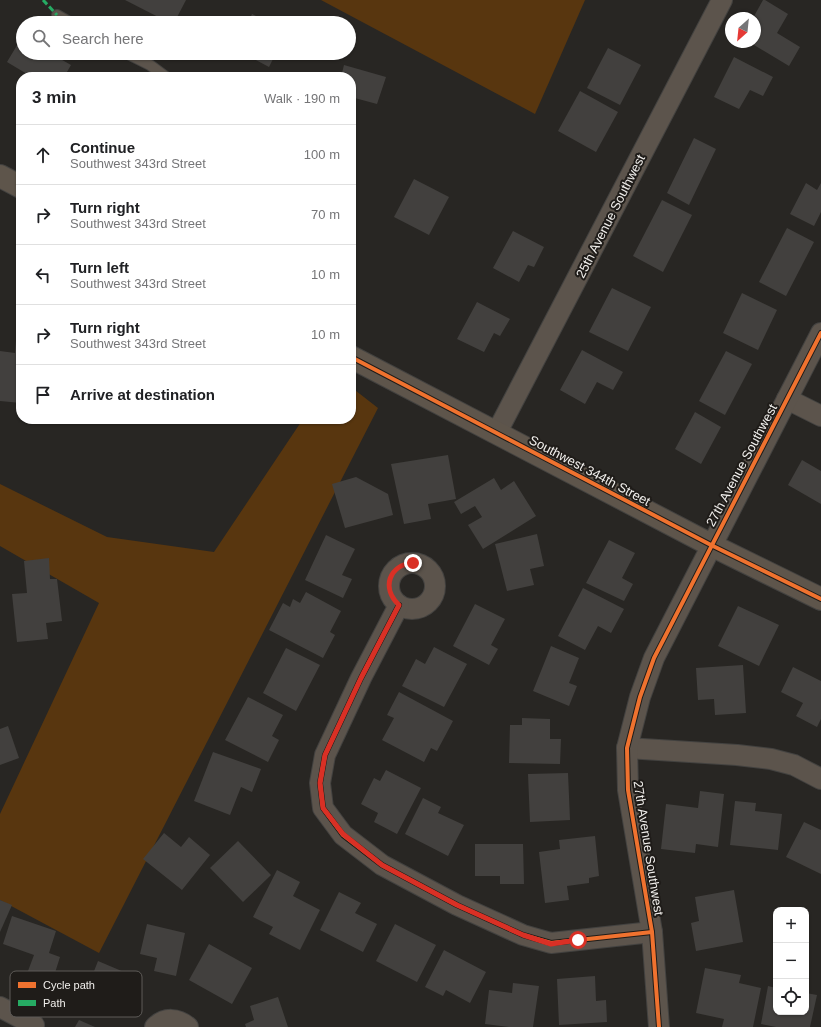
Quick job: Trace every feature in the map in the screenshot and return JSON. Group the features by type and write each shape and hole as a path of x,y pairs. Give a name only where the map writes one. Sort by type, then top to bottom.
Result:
{"street":[{"name":"25th Avenue Southwest","path":"497,432 722,0"},
{"path":"0,176 16,184"},
{"name":"27th Avenue Southwest","path":"659,1027 652,932 628,790 627,748 640,697 654,658 821,333"},
{"name":"Southwest 344th Street","path":"356,360 711,545 821,599"},
{"path":"787,399 821,416"},
{"path":"399,605 361,678 325,755 320,783 323,808 343,834 382,865 457,905 523,935 551,944 652,932"},
{"path":"627,748 737,754 771,759 794,765 821,779"},
{"path":"0,1007 10,1012"},
{"path":"19,1017 34,1025"},
{"path":"156,1027 163,1021 177,1020 188,1027"}],"lane":[{"path":"140,60 159,72"}],"shaded area":[{"path":"321,0 585,0 535,114 356,19 356,16 351,16"},
{"path":"356,391 378,408 99,953 0,900 0,814 99,603 0,546 0,484 107,537 214,552 300,424 356,424"}],"building":[{"path":"125,0 186,0 178,16 156,16"},
{"path":"763,0 765,0 788,14 777,33 800,47 789,66 759,48 761,48 761,12 756,12"},
{"path":"16,47 16,60 62,60 71,65 67,72 24,72 7,62"},
{"path":"608,48 641,65 620,105 587,88"},
{"path":"734,57 773,77 763,96 750,90 739,109 714,97"},
{"path":"256,60 272,60 269,67"},
{"path":"344,65 386,77 377,104 356,98 356,72 342,72"},
{"path":"580,91 618,112 596,152 558,131"},
{"path":"694,138 716,149 689,205 667,193"},
{"path":"414,179 449,197 429,235 394,217"},
{"path":"806,183 817,190 821,183 821,212 814,226 790,214"},
{"path":"662,200 692,215 663,272 633,256"},
{"path":"787,228 814,242 786,296 759,282"},
{"path":"513,231 544,247 534,267 528,265 519,282 493,268"},
{"path":"612,288 651,307 628,351 589,332"},
{"path":"742,293 777,310 758,350 723,333"},
{"path":"477,302 510,319 500,336 494,333 484,352 457,339"},
{"path":"16,340 16,403 0,401 0,351 15,353"},
{"path":"582,350 623,372 613,390 597,382 585,404 560,390"},
{"path":"726,351 752,364 725,415 699,401"},
{"path":"695,412 721,427 701,464 675,449"},
{"path":"448,455 456,499 428,504 431,519 404,524 391,464"},
{"path":"802,460 821,471 821,504 788,485"},
{"path":"356,477 388,494 393,515 345,528 332,484"},
{"path":"494,478 501,490 514,481 536,516 483,549 468,525 482,517 475,506 461,514 454,502"},
{"path":"537,534 544,566 530,569 534,585 507,591 495,544"},
{"path":"326,535 355,549 342,575 352,579 343,598 305,580"},
{"path":"609,540 635,553 622,578 633,584 624,601 586,583"},
{"path":"49,558 50,579 57,579 62,621 46,623 48,639 17,642 12,594 27,593 24,561"},
{"path":"583,588 624,609 611,633 598,626 585,650 558,636"},
{"path":"306,592 341,611 330,632 335,635 323,658 269,630 283,603 290,607 293,599 300,603"},
{"path":"475,604 505,619 491,645 498,649 489,665 453,646"},
{"path":"738,606 779,625 759,666 718,646"},
{"path":"551,646 579,658 569,683 577,686 569,706 533,691"},
{"path":"434,647 467,664 444,707 402,686 416,659 425,664"},
{"path":"286,648 320,665 296,711 263,693"},
{"path":"743,665 746,713 715,715 714,699 698,700 696,668"},
{"path":"793,667 821,681 821,719 817,727 796,716 803,703 781,692"},
{"path":"399,692 453,721 437,751 431,748 424,762 382,740 394,718 387,715"},
{"path":"248,697 283,715 272,736 279,740 268,762 225,740"},
{"path":"522,718 550,719 550,739 561,739 560,764 509,763 510,725 522,725"},
{"path":"8,726 19,758 0,765 0,729"},
{"path":"213,752 261,769 252,792 241,787 230,815 194,801"},
{"path":"386,770 421,788 397,834 374,822 378,813 361,804 374,778 380,781"},
{"path":"568,773 570,820 530,822 528,774"},
{"path":"700,791 724,794 718,847 696,844 695,853 661,849 666,804 698,808"},
{"path":"423,798 441,807 438,813 464,825 448,856 405,834"},
{"path":"735,801 756,803 755,811 782,814 778,850 730,845"},
{"path":"804,822 821,830 821,874 786,857"},
{"path":"164,833 181,847 189,837 210,855 182,890 143,859"},
{"path":"595,836 599,876 589,878 589,883 567,886 569,900 545,903 539,852 560,849 559,840"},
{"path":"238,841 271,875 243,902 210,868"},
{"path":"475,844 523,844 524,884 500,884 500,876 475,876"},
{"path":"277,870 300,882 293,896 320,910 300,950 269,934 273,927 253,917"},
{"path":"734,890 743,942 696,951 691,923 699,921 695,897"},
{"path":"339,892 361,903 355,913 377,924 363,952 320,930"},
{"path":"0,900 12,905 0,932"},
{"path":"12,916 56,931 49,953 60,957 56,971 28,971 34,955 3,944"},
{"path":"147,924 185,933 176,976 154,971 157,958 140,954"},
{"path":"395,924 436,945 417,982 376,961"},
{"path":"209,944 252,968 232,1004 189,980"},
{"path":"444,950 486,972 470,1003 446,990 443,996 425,987"},
{"path":"98,961 122,971 94,971"},
{"path":"705,968 741,975 739,983 761,988 753,1027 722,1027 724,1019 696,1013"},
{"path":"595,976 596,1001 606,1000 607,1022 559,1025 557,979"},
{"path":"513,983 539,986 533,1027 509,1027 485,1024 489,990 512,993"},
{"path":"768,986 773,987 773,1015 809,1015 809,994 817,995 810,1027 776,1027 761,1024"},
{"path":"278,997 288,1027 246,1027 245,1024 254,1020 250,1006"},
{"path":"79,1020 95,1027 75,1027"}],"marked path":[{"path":"43,0 57,15"}],"cycle path":[{"path":"659,1027 652,932 628,790 627,748 640,697 654,658 821,333"},
{"path":"356,360 711,545 821,599"},
{"path":"399,605 361,678 325,755 320,783 323,808 343,835 382,865 457,905 523,935 551,943 652,932"}],"route":[{"path":"413,563 399,567 390,578 390,593 399,605 361,678 325,755 320,783 323,808 343,834 382,865 457,905 523,935 551,944 578,940"}]}
